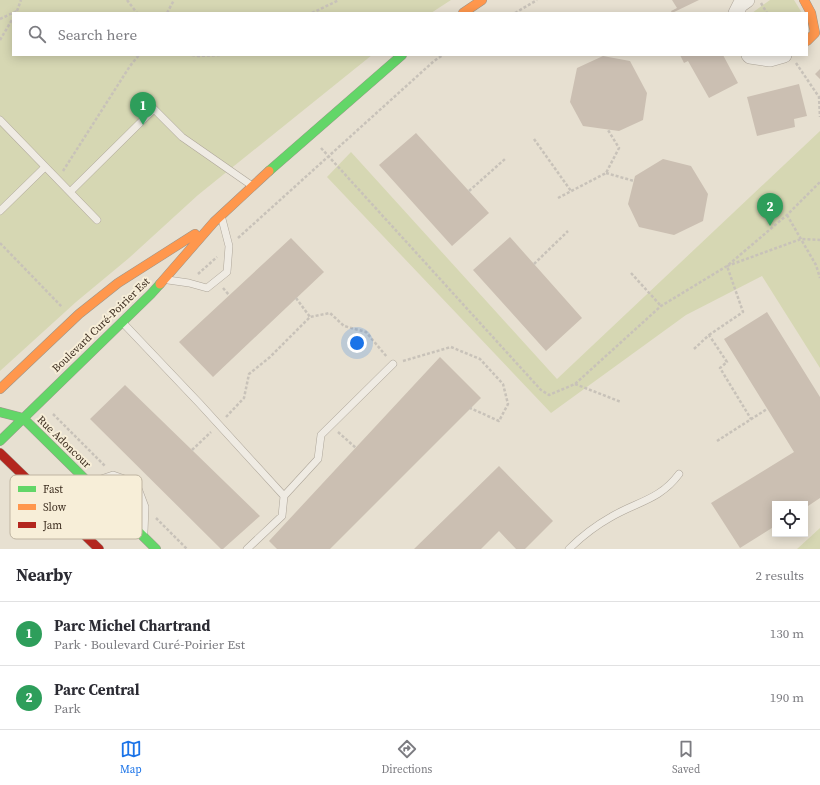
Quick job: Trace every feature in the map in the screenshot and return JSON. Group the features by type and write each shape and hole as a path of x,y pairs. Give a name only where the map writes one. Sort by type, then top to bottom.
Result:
{"main road":[{"path":"464,12 482,0"},
{"path":"804,0 811,13 815,33 808,40"},
{"name":"Boulevard Curé-Poirier Est","path":"0,441 151,294 217,219 252,186 401,56"},
{"name":"Boulevard Curé-Poirier Est","path":"0,389 74,319 118,283 217,219"},
{"name":"Rue Adoncour","path":"0,412 23,418 81,475"},
{"path":"0,453 22,475"},
{"name":"Rue Adoncour","path":"143,536 156,549"},
{"path":"84,539 99,549"}],"street":[{"path":"736,12 740,5 747,0"},
{"path":"750,56 770,60 790,58"}],"lane":[{"path":"70,192 154,109 182,137 252,186"},
{"path":"0,120 97,220"},
{"path":"0,212 45,167"},
{"path":"164,280 189,283 207,288 227,272 230,246 217,219"},
{"path":"122,322 219,424 284,496"},
{"path":"247,549 282,516 284,496 318,459 320,435 393,364"},
{"path":"569,549 585,534 612,516 651,498 671,485 679,474"},
{"path":"142,499 145,507 143,536"}],"path":[{"path":"17,12 21,0"},
{"path":"126,0 136,12"},
{"path":"168,12 174,0"},
{"path":"314,12 339,0"},
{"path":"517,12 537,0"},
{"path":"759,0 766,12"},
{"path":"0,19 12,14"},
{"path":"0,40 12,20"},
{"path":"58,180 130,66 138,56"},
{"path":"790,58 819,97 820,117"},
{"path":"558,198 606,173 619,148 608,130"},
{"path":"534,139 571,191"},
{"path":"328,156 541,390 550,395 575,384 661,306 727,266 786,215 820,182"},
{"path":"469,191 505,159"},
{"path":"606,173 634,181"},
{"path":"786,215 816,265 820,278"},
{"path":"534,264 568,231"},
{"path":"727,266 801,239 820,240"},
{"path":"0,243 74,319"},
{"path":"694,349 709,335 743,312 727,266"},
{"path":"631,273 661,306"},
{"path":"296,298 310,317"},
{"path":"192,450 244,398 249,374 270,357 310,317 330,313 344,326 366,332 393,364 451,347 480,359 503,384 508,404 499,421 470,408"},
{"path":"709,335 727,362 720,368 751,419"},
{"path":"575,384 622,402"},
{"path":"40,401 113,475"},
{"path":"716,441 767,409"},
{"path":"330,425 356,448"},
{"path":"145,507 187,549"}],"green space":[{"path":"0,0 451,0 433,12 12,12 12,56 371,56 198,195 129,258 76,302 0,371"},
{"path":"770,0 794,0 801,12 753,12"},
{"path":"820,131 820,368 762,276 686,315 551,413 327,177 351,152 557,379"},
{"path":"820,528 820,549 797,549"}],"building":[{"path":"672,0 699,0 672,12 677,8"},
{"path":"603,56 630,61 647,93 643,120 619,131 583,126 570,102 577,68"},
{"path":"680,56 724,56 738,83 709,98 688,61 684,63"},
{"path":"820,69 820,79 815,74"},
{"path":"799,84 807,116 794,119 795,127 757,136 747,97"},
{"path":"416,133 489,213 452,246 379,165"},
{"path":"663,159 691,166 708,194 703,221 674,235 639,227 628,204 635,176"},
{"path":"510,237 582,318 546,351 473,270"},
{"path":"291,238 324,272 213,377 179,342"},
{"path":"767,312 820,397 820,498 808,506 808,501 772,501 772,528 740,548 711,503 794,452 724,339"},
{"path":"440,357 481,398 330,549 277,549 269,541"},
{"path":"125,385 260,516 223,549 221,549 90,419"},
{"path":"499,466 553,521 525,549 516,549 499,531 481,549 414,549"}],"traffic: fast":[{"path":"269,171 401,56"},
{"path":"0,441 160,284"},
{"path":"0,412 23,418 81,475"},
{"path":"142,535 156,549"}],"traffic: slow":[{"path":"464,12 482,0"},
{"path":"804,0 811,13 815,33 808,40"},
{"path":"160,284 214,222 269,171"},
{"path":"0,389 79,314 118,283 195,234"}],"traffic: jam":[{"path":"0,453 23,475"},
{"path":"89,539 99,549"}],"place":[{"name":"Parc Michel Chartrand","path":"143,125"},
{"name":"Parc Central","path":"770,226"}]}
